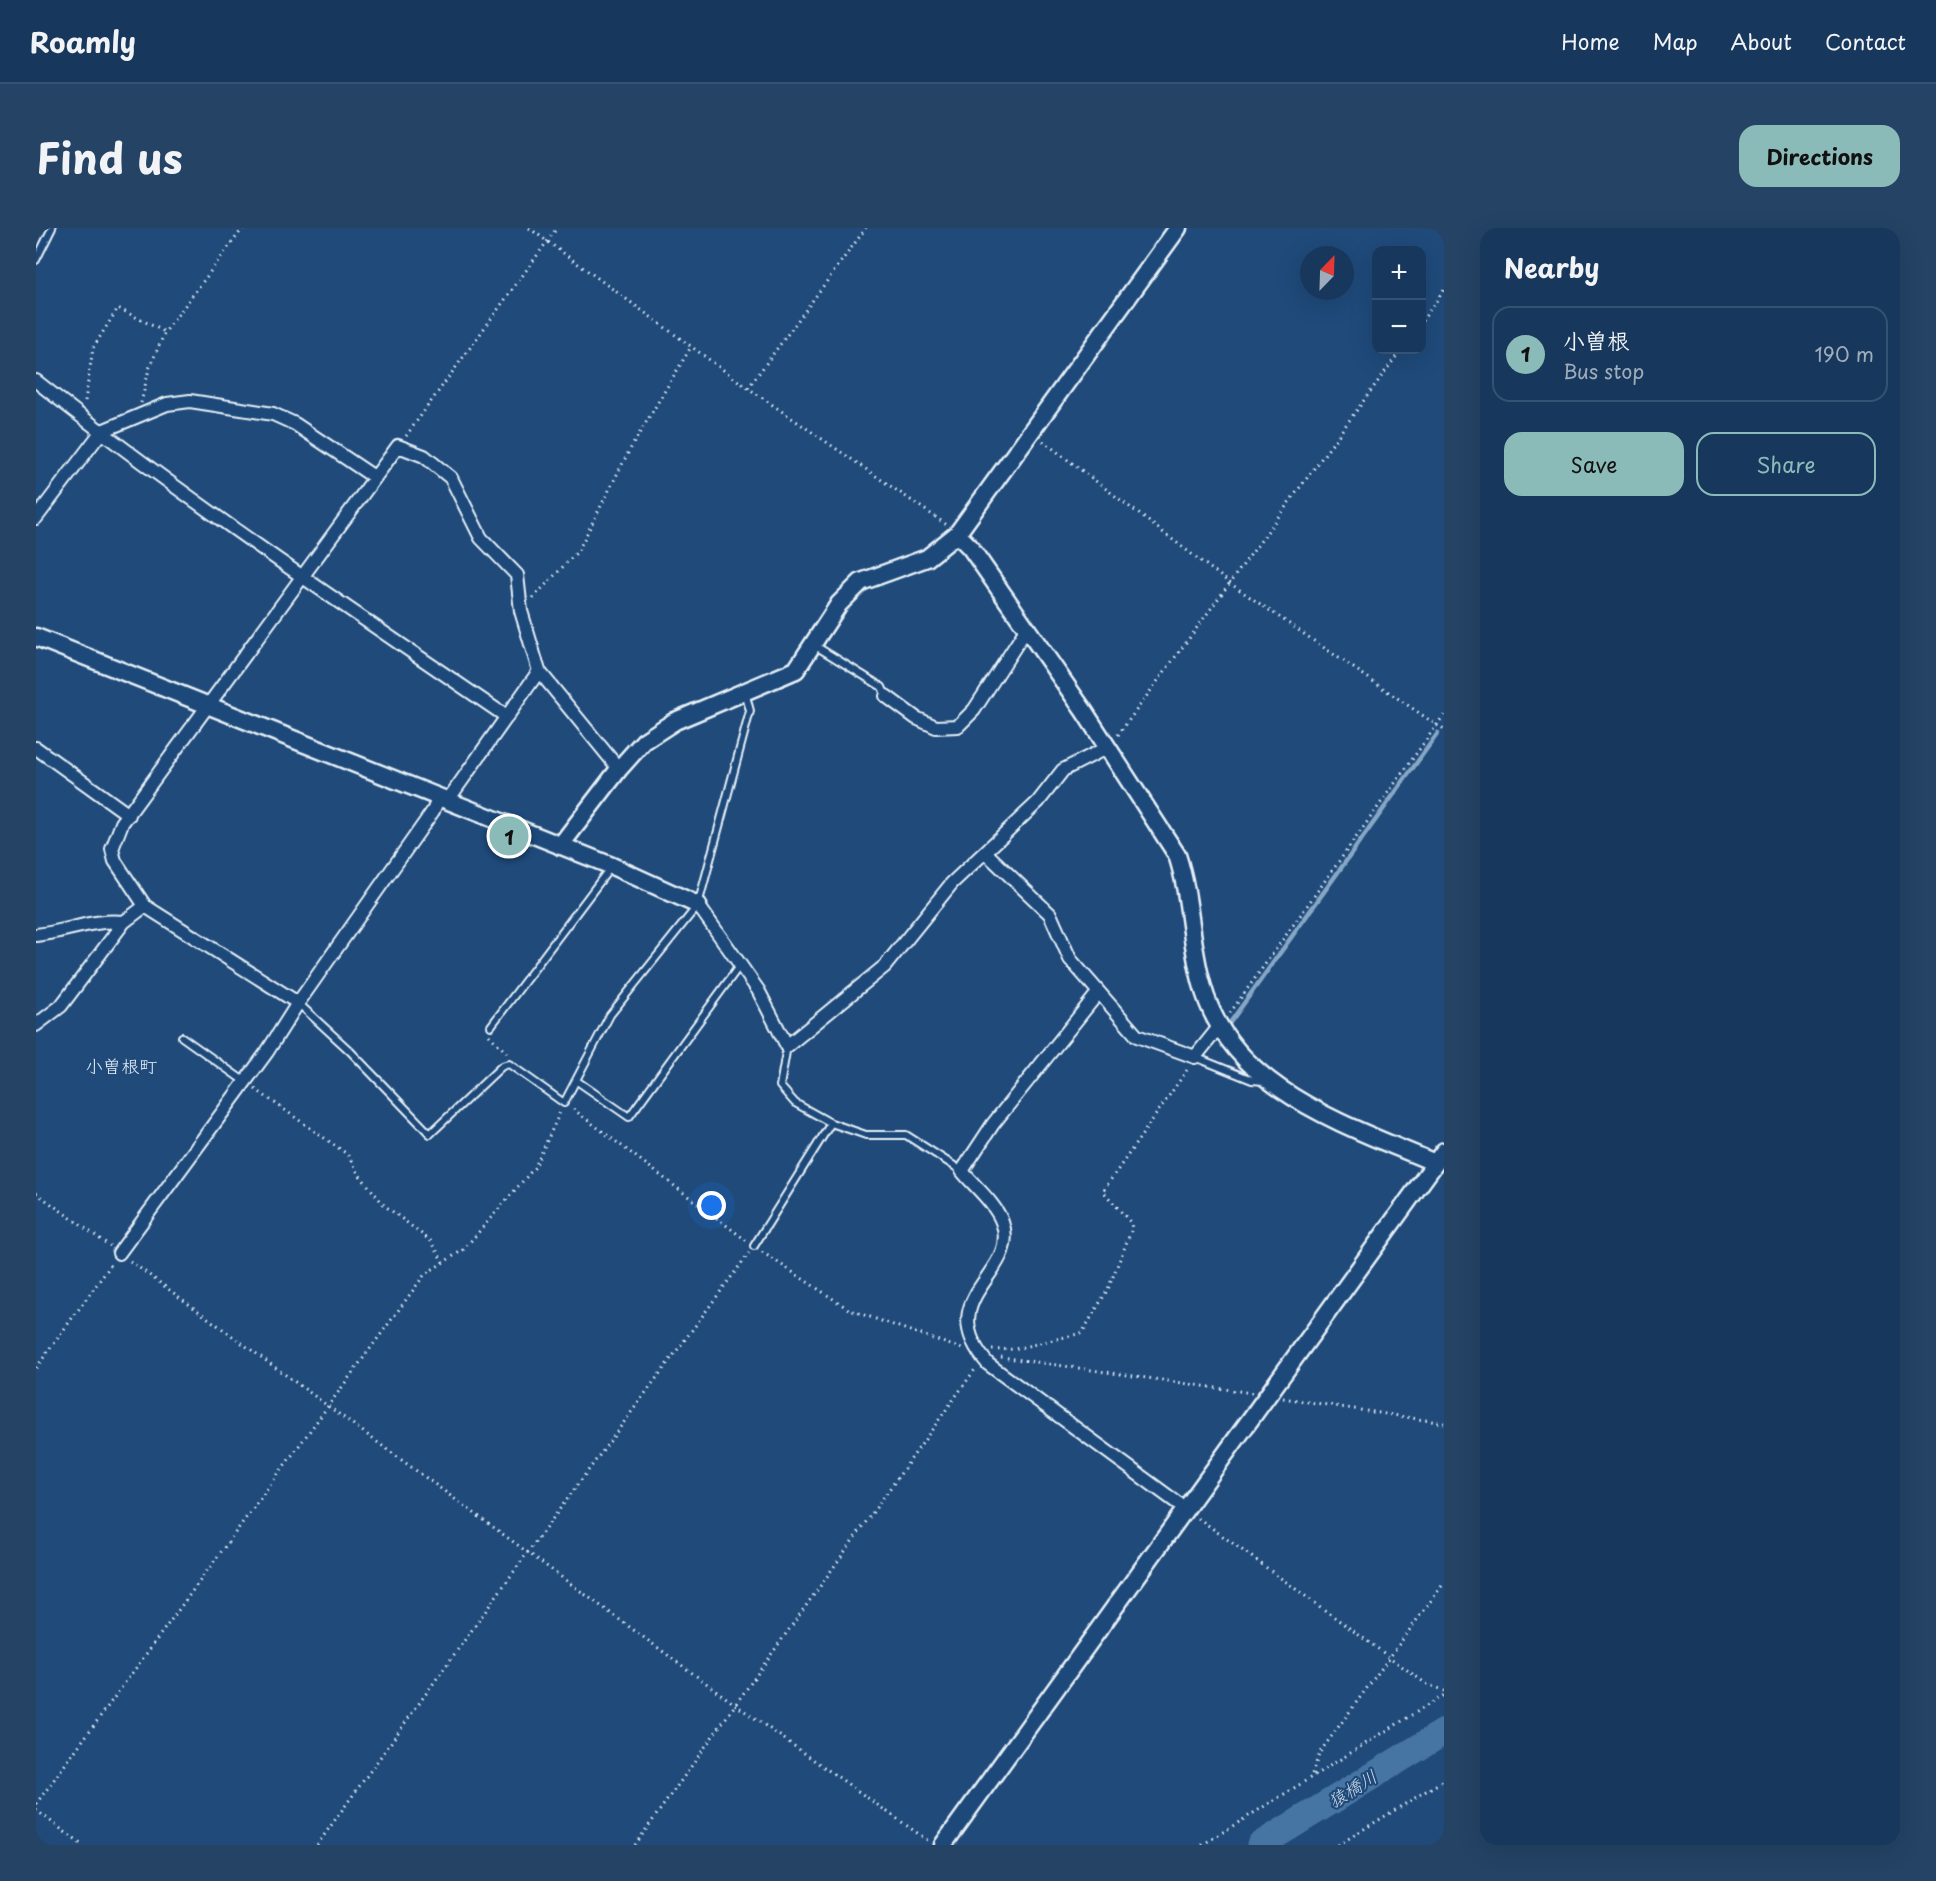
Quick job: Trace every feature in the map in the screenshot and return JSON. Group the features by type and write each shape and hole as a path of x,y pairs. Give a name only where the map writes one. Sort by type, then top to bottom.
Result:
{"street":[{"path":"560,846 619,769 657,732 796,670 839,604 861,582 927,558 957,534 1178,228"},
{"path":"36,381 87,421 303,577 507,717"},
{"path":"36,518 102,431 167,404 190,401 273,414 295,424 374,477"},
{"path":"298,1004 145,906 115,861 112,849 116,834 129,815 398,447 424,456 450,478 481,538 517,575 521,611 540,671 619,769"},
{"path":"943,1845 1441,1160 1320,1113 1270,1081 1242,1055 1219,1027 1202,984 1185,878 1177,855 1108,747 1027,628 969,547 957,534"},
{"path":"886,696 916,718 936,727 958,726 974,710 1027,628"},
{"path":"36,637 612,866 698,905 758,990 787,1046 885,966 952,883 1038,802 1063,770 1108,747"},
{"path":"119,1253 267,1052 433,811 540,671"},
{"path":"36,748 129,815"},
{"path":"985,852 1050,914 1070,959 1137,1036 1195,1058 1219,1027"},
{"path":"36,1025 61,1006 124,922 145,906"},
{"path":"36,935 52,934 98,921 124,922"},
{"path":"1098,993 993,1124 962,1171 993,1208 1001,1220 1005,1234 1002,1250 969,1309 966,1323 980,1354 988,1364 1187,1509"}],"lane":[{"path":"36,260 52,228"},
{"path":"814,644 882,687 886,696"},
{"path":"298,1004 350,1051 430,1134 502,1066 509,1064 564,1103 610,1015 698,905 750,711 745,692"},
{"path":"491,1026 612,866"},
{"path":"577,1081 629,1117 741,965"},
{"path":"182,1037 244,1081"},
{"path":"787,1046 780,1086 795,1103 831,1123 866,1135 906,1134 962,1171"},
{"path":"1195,1058 1252,1080 1270,1081"},
{"path":"754,1246 831,1123"}],"path":[{"path":"137,416 149,369 165,332 243,228"},
{"path":"529,228 748,388 943,522 957,534"},
{"path":"398,447 474,346 557,228"},
{"path":"748,388 866,228"},
{"path":"1426,315 1444,290"},
{"path":"87,421 84,398 93,348 118,308 165,332"},
{"path":"521,611 578,551 629,451 691,347"},
{"path":"1108,747 1128,724 1398,354"},
{"path":"1030,430 1231,584 1444,730"},
{"path":"1219,1027 1444,715"},
{"path":"491,1026 488,1031 489,1035 506,1049 509,1064"},
{"path":"980,1354 1082,1333 1108,1289 1132,1229 1131,1223 1103,1191 1195,1058"},
{"path":"244,1081 347,1154 358,1173 384,1205 432,1242 443,1262"},
{"path":"36,1804 424,1274 463,1250 535,1167 564,1103 754,1246 850,1310 980,1354 1444,1423"},
{"path":"36,1193 736,1705 934,1845"},
{"path":"317,1845 528,1552 754,1246"},
{"path":"36,1368 119,1253"},
{"path":"635,1845 978,1364 980,1354"},
{"path":"1187,1509 1425,1683 1444,1693"},
{"path":"1311,1775 1320,1752 1444,1583"},
{"path":"1202,1845 1444,1693"},
{"path":"1338,1845 1444,1780"},
{"path":"36,1810 82,1845"}],"waterway":[{"path":"1229,1024 1438,733"},
{"name":"猿橋川","path":"1260,1845 1444,1732"}],"place":[{"name":"小曽根","path":"509,836"}],"district":[{"name":"小曽根町","path":"121,1065"}]}
